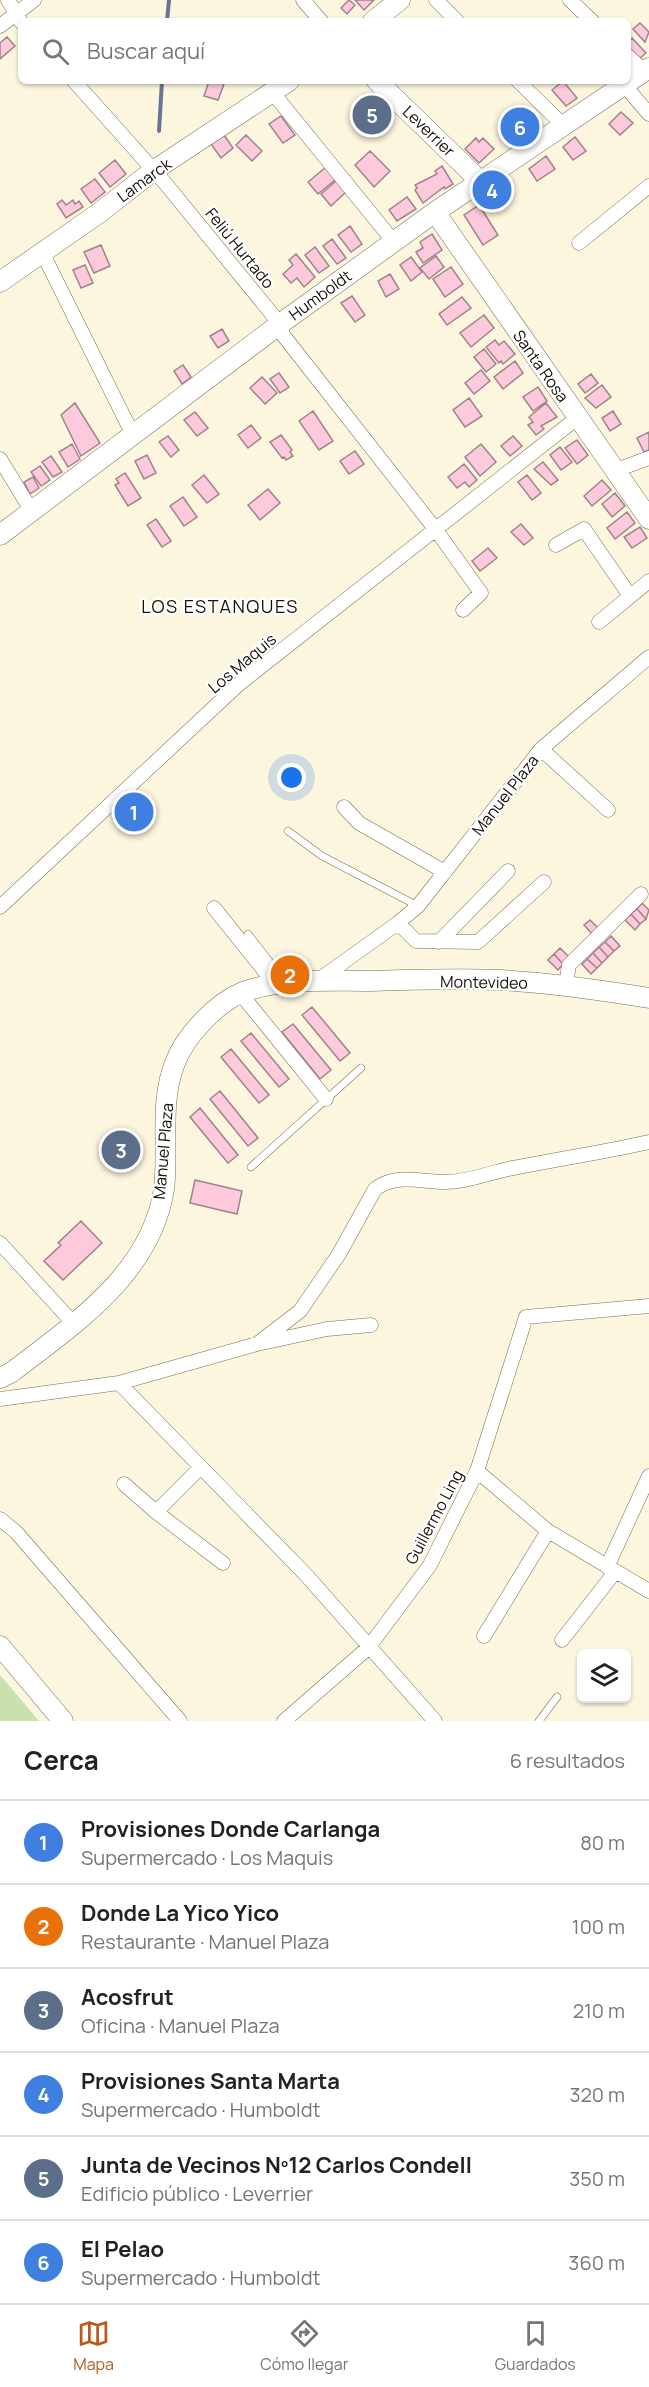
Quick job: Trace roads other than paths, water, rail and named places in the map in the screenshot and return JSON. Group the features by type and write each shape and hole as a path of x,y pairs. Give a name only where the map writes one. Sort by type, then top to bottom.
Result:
{"street":[{"path":"8,0 18,18"},
{"path":"0,26 18,18 34,0"},
{"path":"303,0 318,18"},
{"path":"377,18 400,0"},
{"path":"436,0 454,18"},
{"path":"570,0 589,18"},
{"path":"631,58 647,70"},
{"name":"Humboldt","path":"631,82 647,70"},
{"name":"Feliú Hurtado","path":"77,84 153,171 280,324 283,334 436,530 481,593 463,610"},
{"name":"Lamarck","path":"0,282 43,254 153,171 286,84"},
{"name":"Leverrier","path":"380,84 481,182"},
{"path":"521,84 565,127"},
{"name":"Humboldt","path":"0,535 280,324 435,212 628,84"},
{"path":"625,86 649,114"},
{"path":"273,93 394,242"},
{"path":"579,243 649,186"},
{"name":"Santa Rosa","path":"435,212 649,519"},
{"path":"43,254 133,435"},
{"name":"Los Maquis","path":"0,907 239,684 577,418"},
{"path":"616,470 649,458"},
{"path":"0,459 32,510"},
{"path":"556,545 584,529 630,596"},
{"path":"599,622 649,581"},
{"name":"Manuel Plaza","path":"0,1378 12,1372 74,1324 123,1278 151,1233 164,1189 168,1086 175,1062 200,1024 240,993 281,984 317,981 398,923 418,906 523,768 541,749 649,657"},
{"path":"541,749 608,810"},
{"path":"344,807 359,822 445,872"},
{"path":"440,942 508,871"},
{"path":"398,923 413,940 482,941 544,882"},
{"path":"566,985 569,965 641,894"},
{"path":"214,908 281,984"},
{"name":"Montevideo","path":"317,981 498,980 566,985 649,998"},
{"path":"240,993 326,1099"},
{"path":"257,1344 300,1311 339,1254 375,1189 384,1182 397,1179 462,1181 513,1168 555,1162 649,1142"},
{"path":"0,1243 74,1324"},
{"name":"Guillermo Ling","path":"284,1721 368,1648 430,1564 477,1472 526,1317 649,1306"},
{"path":"0,1399 119,1383 257,1344 327,1329 371,1325"},
{"path":"119,1383 307,1576 368,1648 435,1721"},
{"path":"156,1512 201,1467"},
{"path":"477,1472 548,1531 649,1591"},
{"path":"562,1640 611,1570 649,1476"},
{"path":"124,1484 156,1512 223,1563"},
{"path":"0,1519 16,1532 180,1721"},
{"path":"484,1636 548,1531"},
{"path":"0,1646 63,1721"}],"lane":[{"path":"288,831 340,866 418,906"},
{"path":"248,934 281,984"},
{"path":"250,1167 361,1068"},
{"path":"539,1721 558,1697"}],"waterway":[{"path":"167,18 169,0"},
{"path":"159,131 162,84"}],"place":[{"name":"Junta de Vecinos Nº12 Carlos Condell","path":"372,115"},
{"name":"El Pelao","path":"520,127"},
{"name":"Provisiones Santa Marta","path":"492,190"},
{"name":"Provisiones Donde Carlanga","path":"134,812"},
{"name":"Donde La Yico Yico","path":"290,975"},
{"name":"Acosfrut","path":"121,1150"}],"district":[{"name":"LOS ESTANQUES","path":"220,606"}]}
